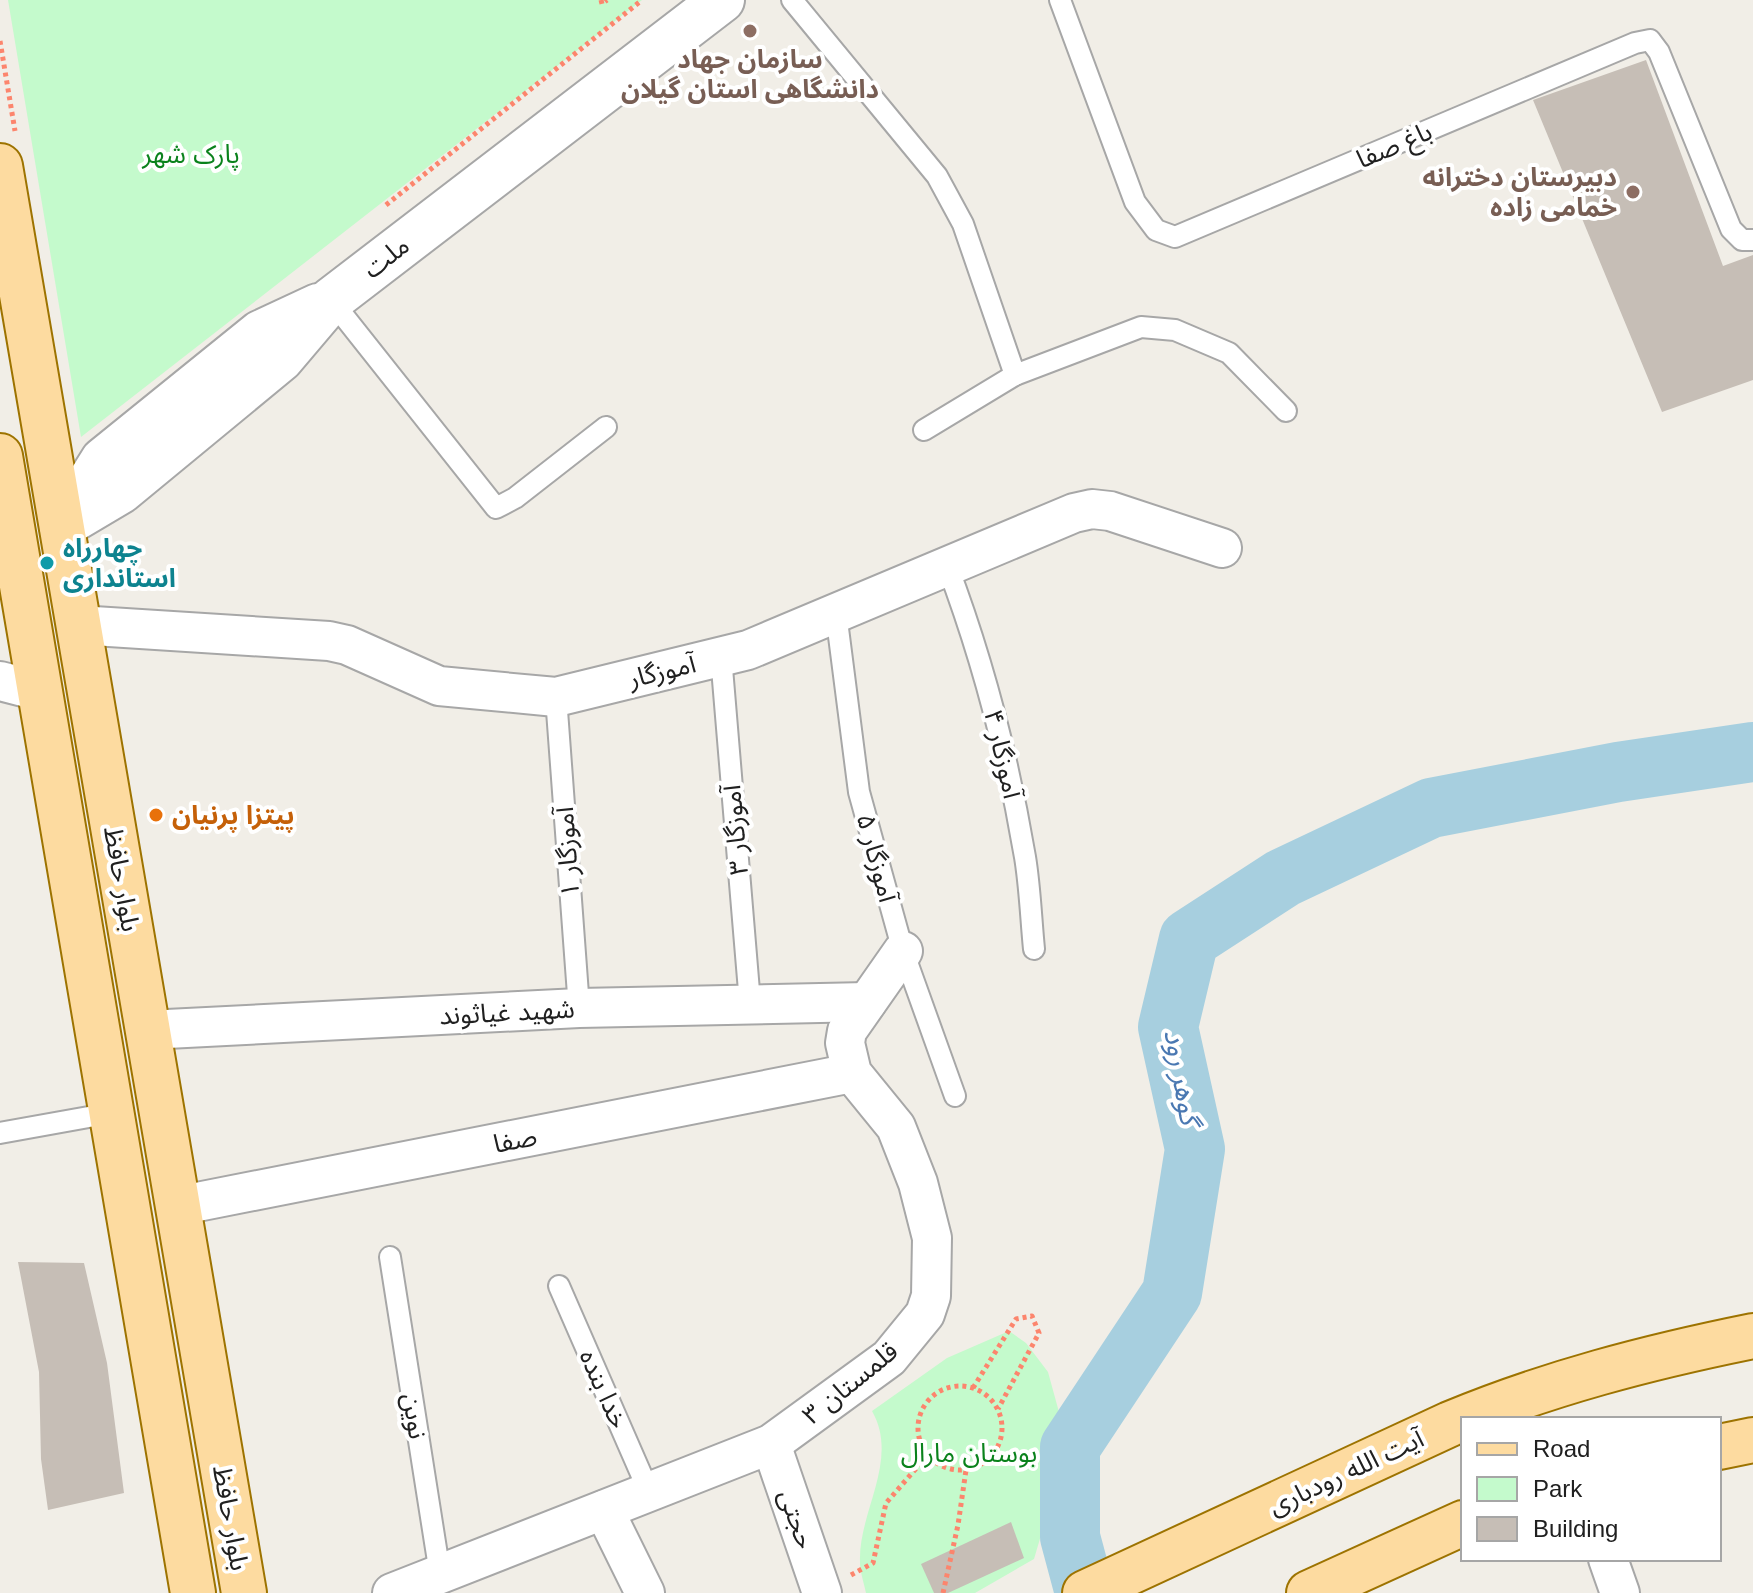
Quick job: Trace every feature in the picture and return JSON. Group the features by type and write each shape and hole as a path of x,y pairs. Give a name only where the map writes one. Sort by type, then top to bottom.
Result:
{"main road":[{"name":"بلوار حافظ","path":"0,166 244,1593"},
{"name":"بلوار حافظ","path":"0,456 19,686 111,1113 193,1593"},
{"path":"9,575 62,526"},
{"name":"آیت الله رودباری","path":"1468,1417 1642,1359 1753,1336"},
{"name":"آیت الله رودباری","path":"1085,1593 1461,1420"},
{"path":"1721,1447 1753,1440"},
{"path":"1309,1593 1461,1524"}],"street":[{"name":"ملت","path":"62,526 121,491 281,359 331,300 722,0"},
{"name":"آموزگار","path":"78,625 329,641 347,645 439,686 556,697 748,650 1074,513 1092,509 1110,511 1222,548"},
{"path":"852,1073 845,1043 847,1031 903,951"},
{"name":"شهید غیاثوند","path":"147,1030 579,1008 867,1002"},
{"name":"صفا","path":"177,1206 852,1073"},
{"name":"قلمستان ۳","path":"392,1593 771,1444 889,1358 925,1314 931,1296 932,1238 918,1183 896,1127 852,1073"},
{"name":"حجتی","path":"771,1444 822,1592"},
{"path":"604,1510 645,1593"},
{"path":"1609,1561 1620,1593"}],"lane":[{"path":"792,0 937,176 963,224 1015,375"},
{"name":"باغ صفا","path":"1060,0 1135,202 1156,230 1175,237 1635,43 1650,40 1659,52 1731,229 1742,240 1753,240"},
{"path":"331,300 496,508 515,498 606,427"},
{"path":"924,430 1015,375 1141,327 1175,330 1229,353 1286,411"},
{"name":"آموزگار ۴","path":"947,565 972,632 1000,732 1026,860 1034,949"},
{"name":"آموزگار ۵","path":"836,613 859,792 903,951 955,1096"},
{"name":"آموزگار ۳","path":"721,656 750,1003"},
{"name":"آموزگار ۱","path":"556,697 579,1008"},
{"path":"0,1133 111,1113"},
{"name":"نوین","path":"390,1257 440,1574"},
{"name":"خدا بنده","path":"559,1286 649,1492"}],"path":[{"path":"601,0 602,4 607,0"},
{"path":"973,1388 1016,1319 1032,1316 1039,1333 998,1410"},
{"path":"951,1386 973,1388 988,1396 998,1410 1002,1429 997,1448 984,1463 966,1470 945,1468 927,1456 918,1436 919,1414 931,1396 951,1386"},
{"path":"822,1592 873,1563 886,1503 927,1456"},
{"path":"943,1593 966,1470"}],"green space":[{"name":"پارک شهر","path":"8,0 642,0 81,437"},
{"name":"بوستان مارال","path":"1009,1331 1026,1343 1048,1372 1065,1434 1034,1559 975,1593 866,1593 860,1566 861,1543 882,1448 872,1411 947,1358"}],"building":[{"name":"دبیرستان دخترانه خمامی زاده","path":"1646,60 1723,266 1753,255 1753,380 1662,412 1533,100"},
{"path":"18,1262 84,1263 107,1363 124,1493 48,1510 41,1459 39,1372"},
{"path":"1011,1522 1024,1558 948,1593 934,1593 921,1564"}],"waterway":[{"name":"گوهر رود","path":"1085,1593 1070,1537 1070,1447 1172,1293 1195,1149 1168,1027 1189,939 1283,878 1431,808 1618,772 1753,752"}],"place":[{"name":"سازمان جهاد دانشگاهی استان گیلان","path":"750,31"},
{"name":"دبیرستان دخترانه خمامی زاده","path":"1633,192"},
{"name":"چهارراه استانداری","path":"47,563"},
{"name":"پیتزا پرنیان","path":"156,815"}]}
